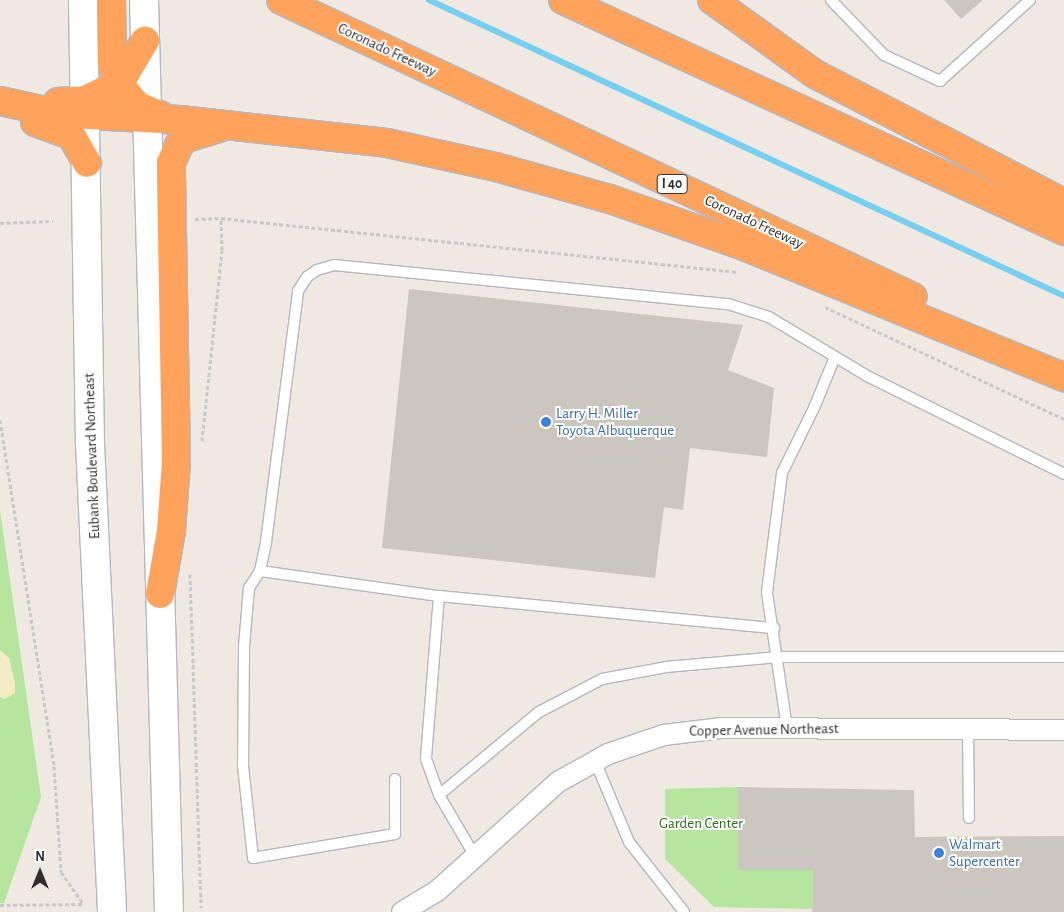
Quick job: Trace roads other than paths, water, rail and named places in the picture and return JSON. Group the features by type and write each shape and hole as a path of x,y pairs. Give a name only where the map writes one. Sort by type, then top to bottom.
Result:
{"highway":[{"name":"Coronado Freeway","path":"281,0 1064,367"},
{"path":"563,0 1064,231"},
{"path":"712,0 816,74 1064,203"},
{"path":"111,12 112,62 117,82 130,100 146,115"},
{"path":"0,113 54,126 80,113 117,82 132,65 145,41"},
{"path":"0,90 57,102 80,113"},
{"path":"0,102 45,112 146,115 232,127 387,143 496,166 610,199 744,246 1064,377"},
{"path":"80,113 87,163"},
{"path":"160,594 171,530 176,462 171,163 179,145 186,138 206,129 232,127"}],"main road":[{"path":"144,0 169,912"},
{"path":"80,113 83,6"},
{"name":"Eubank Boulevard Northeast","path":"87,163 90,444 112,912"}],"street":[{"name":"Copper Avenue Northeast","path":"402,912 437,891 476,858 558,782 595,761 636,743 673,733 721,728 1064,730"}],"lane":[{"path":"831,0 884,55 940,81 1030,0"},
{"path":"395,779 395,834 253,858 243,766 244,646 249,588 260,571 298,291 307,277 317,270 334,265 728,304 769,317 867,376 1064,474"},
{"path":"787,728 779,658 767,592 782,473 814,408 835,357"},
{"path":"260,571 439,596 774,628"},
{"path":"439,596 426,759 440,795 476,858"},
{"path":"440,795 539,712 602,679 666,667 779,658 1064,657"},
{"path":"968,728 969,818"},
{"path":"595,761 629,842 684,912"}],"waterway":[{"path":"429,0 1064,296"}],"place":[{"name":"Larry H. Miller Toyota Albuquerque","path":"546,422"},
{"name":"Walmart Supercenter","path":"939,853"}],"park label":[{"name":"Garden Center","path":"701,824"}]}
